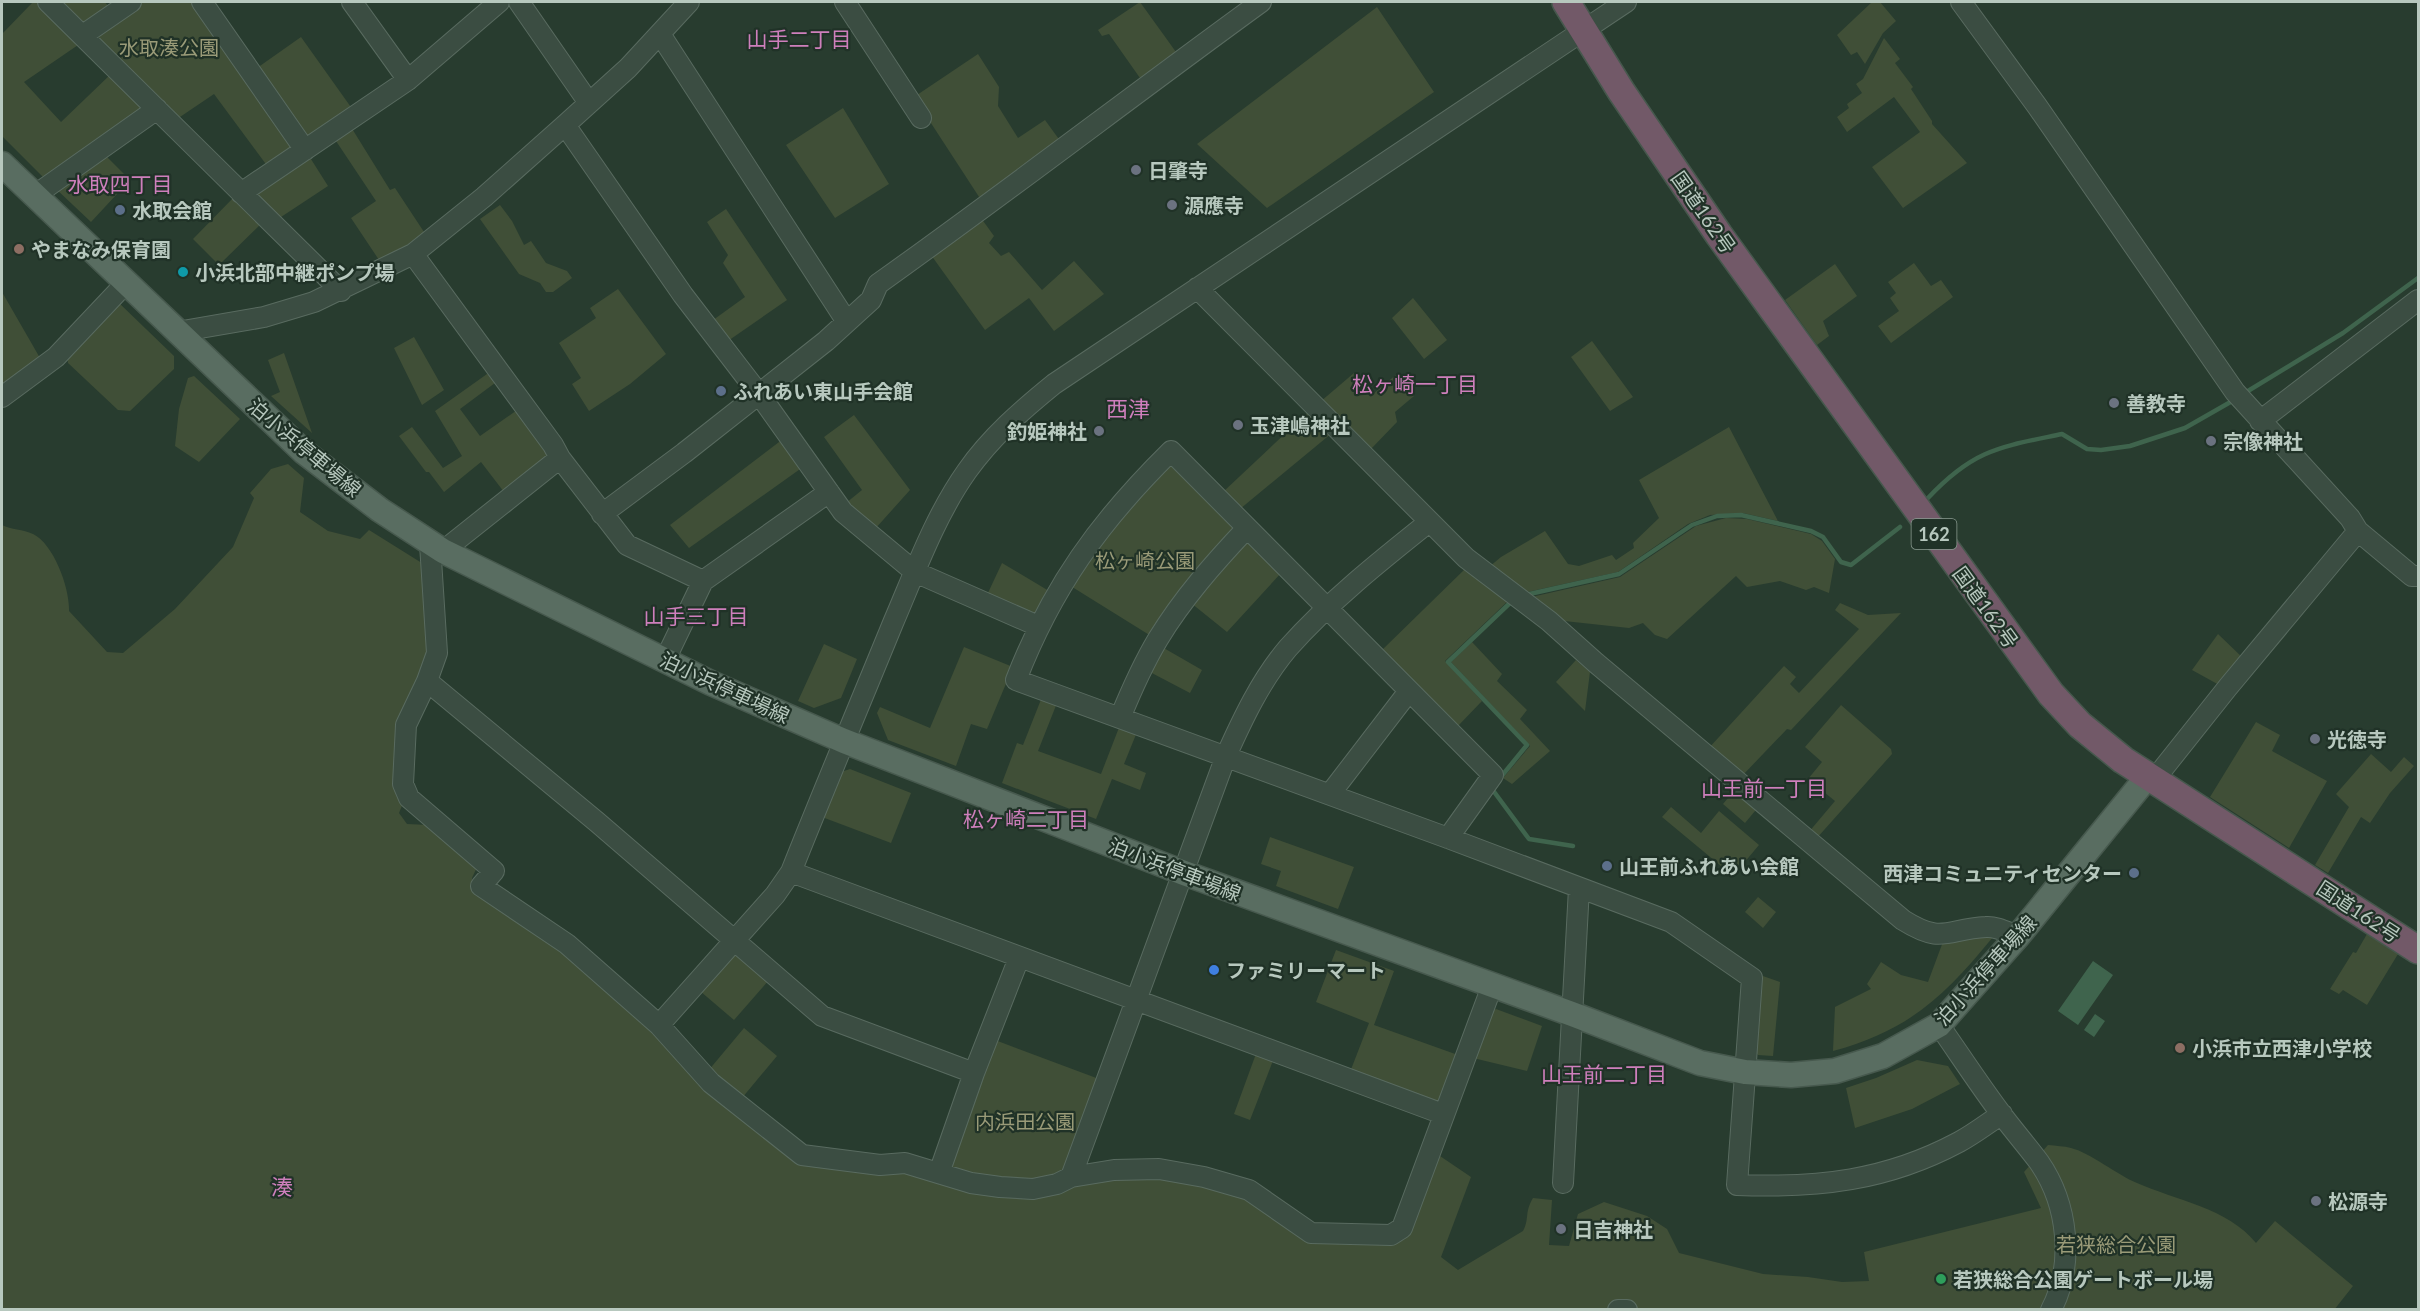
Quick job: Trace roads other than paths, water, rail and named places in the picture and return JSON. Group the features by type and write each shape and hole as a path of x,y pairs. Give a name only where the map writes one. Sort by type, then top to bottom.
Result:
{"highway":[{"name":"国道162号","path":"1566,2 1627,101 1726,244 2043,684 2080,725 2104,746 2418,950"}],"main road":[{"name":"泊小浜停車場線","path":"2,164 125,284 304,452 380,510 436,547 711,683 843,741 1184,873 1572,1014 1700,1064 1745,1072 1791,1075 1835,1071 1883,1056 1939,1025 2018,936 2151,778"}],"street":[{"path":"48,2 340,291"},
{"path":"83,35 131,2"},
{"path":"202,2 305,150"},
{"path":"352,2 408,80"},
{"path":"241,193 408,80 500,2"},
{"path":"519,2 590,103"},
{"path":"177,332 264,317 314,302 413,254 483,197 590,103 628,68 690,2"},
{"path":"845,2 921,118"},
{"path":"602,514 759,394 847,322 871,300 878,284 984,209 1095,123 1261,2"},
{"path":"659,1025 776,894 791,872 843,741 945,507 966,471 993,438 1053,384 1626,2"},
{"path":"1961,2 2037,106 2239,397 2350,518 2358,531 2412,576 2418,576"},
{"path":"660,34 847,322"},
{"path":"34,196 157,109"},
{"path":"565,125 683,295 759,394 843,512 915,572 1038,626"},
{"path":"413,254 553,445 560,458 627,545 703,582"},
{"path":"2,397 56,357 125,284"},
{"path":"1197,288 1466,558 1549,621 1903,920 1931,934 1950,935 1988,926 2018,936"},
{"path":"2260,421 2418,300"},
{"path":"1448,838 1493,775 1171,451 1099,528 1062,582 1038,626 1016,680 1330,794 1671,922 1752,978 1737,1185 1830,1184 1874,1175 1919,1160 1960,1141 2002,1114"},
{"path":"560,458 436,547 437,653 427,681 406,725 403,784 409,798 494,871 481,886 567,944 659,1025 711,1083 802,1155 880,1165 905,1163 971,1183 1022,1188 1057,1184 1071,1177 1114,1170 1159,1169 1204,1177 1248,1190 1311,1233 1391,1235 1402,1228 1492,986"},
{"path":"665,660 703,582 829,492"},
{"path":"1071,1177 1226,756 1246,711 1287,650 1377,563 1429,522"},
{"path":"1119,718 1157,640 1208,570 1247,528"},
{"path":"2151,778 2358,531"},
{"path":"427,681 822,1016 974,1073"},
{"path":"1330,794 1409,691"},
{"path":"791,872 1443,1114"},
{"path":"1563,1183 1579,888"},
{"path":"939,1173 974,1073 1019,958"},
{"path":"1939,1025 2040,1163 2056,1195 2065,1226 2066,1250 2062,1278 2051,1310"},
{"path":"1618,1310 1627,1310"}],"waterway":[{"path":"2243,394 2343,333 2418,278"},
{"path":"1928,498 1960,469 1989,452 2004,447 2062,434 2087,449 2101,450 2130,446 2185,428 2234,400"},
{"path":"1525,595 1619,574 1692,525 1717,516 1741,515 1811,531 1823,537 1841,562 1851,565 1900,527"},
{"path":"1500,778 1527,745 1448,662 1511,602"},
{"path":"1494,787 1492,789 1529,839 1573,846"}],"place":[{"name":"日肇寺","path":"1136,170"},
{"name":"源應寺","path":"1172,205"},
{"name":"水取会館","path":"120,210"},
{"name":"やまなみ保育園","path":"19,249"},
{"name":"小浜北部中継ポンプ場","path":"183,272"},
{"name":"ふれあい東山手会館","path":"721,391"},
{"name":"善教寺","path":"2114,403"},
{"name":"玉津嶋神社","path":"1238,425"},
{"name":"釣姫神社","path":"1099,431"},
{"name":"宗像神社","path":"2211,441"},
{"name":"光徳寺","path":"2315,739"},
{"name":"山王前ふれあい会館","path":"1607,866"},
{"name":"西津コミュニティセンター","path":"2134,873"},
{"name":"ファミリーマート","path":"1214,970"},
{"name":"小浜市立西津小学校","path":"2180,1048"},
{"name":"松源寺","path":"2316,1201"},
{"name":"日吉神社","path":"1561,1229"},
{"name":"若狭総合公園ゲートボール場","path":"1941,1279"}],"district":[{"name":"山手二丁目","path":"799,38"},
{"name":"水取四丁目","path":"120,183"},
{"name":"松ヶ崎一丁目","path":"1415,383"},
{"name":"西津","path":"1128,408"},
{"name":"山手三丁目","path":"696,615"},
{"name":"山王前一丁目","path":"1764,787"},
{"name":"松ヶ崎二丁目","path":"1026,818"},
{"name":"山王前二丁目","path":"1604,1073"},
{"name":"湊","path":"282,1186"}],"park label":[{"name":"水取湊公園","path":"169,47"},
{"name":"松ヶ崎公園","path":"1145,560"},
{"name":"内浜田公園","path":"1025,1121"},
{"name":"若狭総合公園","path":"2116,1244"}]}
